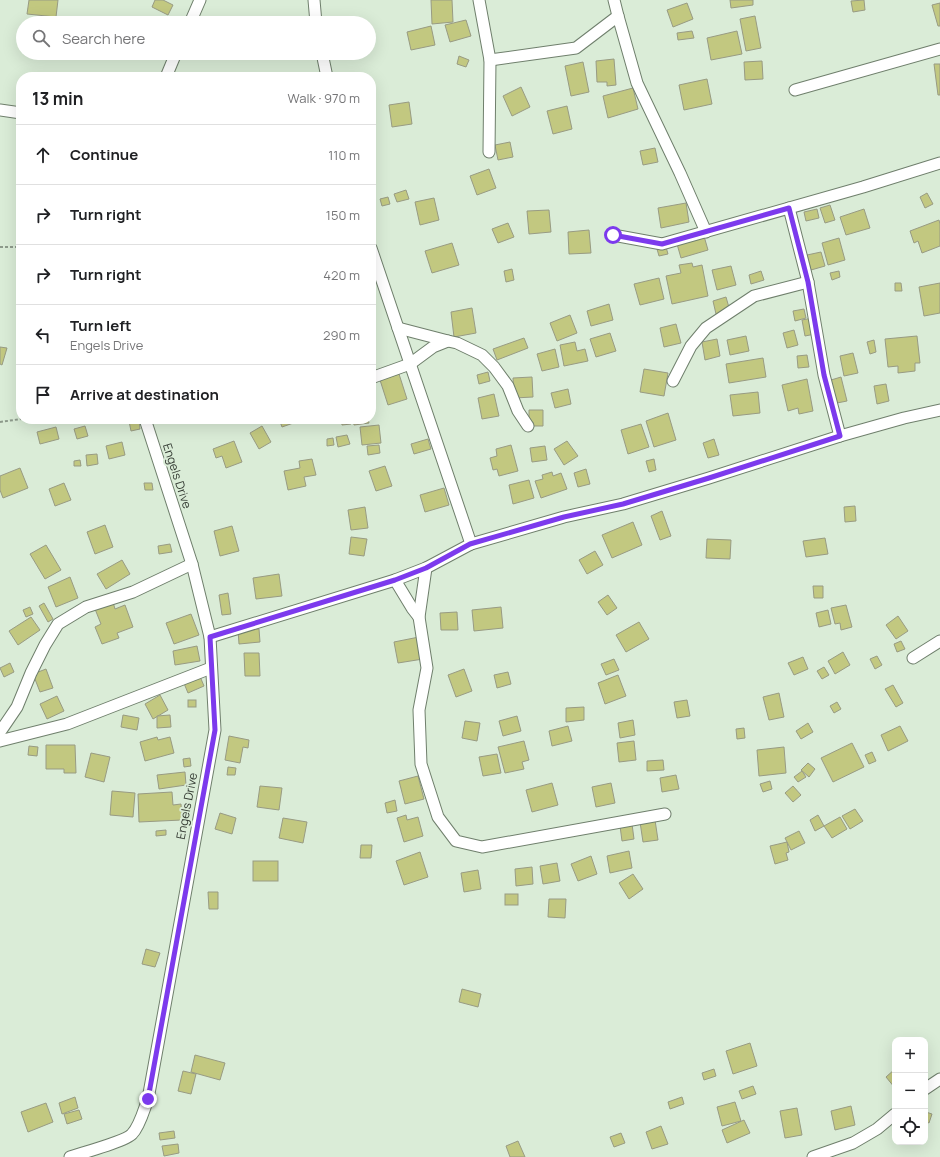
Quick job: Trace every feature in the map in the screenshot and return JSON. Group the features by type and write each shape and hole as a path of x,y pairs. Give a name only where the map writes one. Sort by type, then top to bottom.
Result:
{"street":[{"path":"193,16 200,0"},
{"path":"314,0 315,16"},
{"path":"479,0 490,60 489,152"},
{"path":"614,0 637,83 706,232"},
{"path":"490,60 576,48 618,16"},
{"path":"795,90 940,49"},
{"path":"168,72 173,60"},
{"path":"323,60 326,72"},
{"path":"0,110 16,112"},
{"path":"613,235 662,244 789,208 940,162"},
{"path":"789,208 808,282 824,375 840,436"},
{"path":"376,263 470,544"},
{"path":"673,381 691,346 706,328 754,296 808,282"},
{"path":"398,328 448,341 482,355 494,367 508,386 518,411 528,426"},
{"path":"376,376 410,364 433,347 448,341"},
{"path":"210,637 395,580 426,568 470,544 564,517 623,504 840,436 904,418 940,410"},
{"name":"Engels Drive","path":"70,1157 122,1140 132,1134 142,1116 148,1099 215,730 210,637 192,564 147,424"},
{"path":"0,732 17,707 31,673 45,645 58,624 86,607 133,592 192,564"},
{"path":"426,568 419,617 427,668 419,710 421,764 438,817 456,841 482,847 665,814"},
{"path":"395,580 419,617"},
{"path":"913,658 940,641"},
{"path":"0,741 67,724 211,668"},
{"path":"928,1087 940,1079"},
{"path":"814,1157 853,1143 877,1129 892,1116"}],"path":[{"path":"0,247 16,247"},
{"path":"0,422 16,420"}],"building":[{"path":"29,0 58,0 56,16 27,14"},
{"path":"155,0 163,0 173,5 168,15 152,7"},
{"path":"431,0 452,0 453,22 432,24"},
{"path":"730,0 753,0 753,5 731,8"},
{"path":"864,0 865,10 853,12 851,1"},
{"path":"687,3 693,19 673,27 667,10"},
{"path":"940,3 940,26 938,26 932,5"},
{"path":"755,16 761,48 746,51 740,19"},
{"path":"466,20 471,36 450,42 445,25"},
{"path":"431,26 435,45 411,50 407,32"},
{"path":"692,31 694,38 678,40 677,33"},
{"path":"737,31 742,54 711,60 707,38"},
{"path":"459,56 469,60 466,67 457,64"},
{"path":"614,59 616,85 607,86 607,82 597,82 596,61"},
{"path":"762,61 763,79 745,80 744,62"},
{"path":"583,62 589,92 571,96 565,66"},
{"path":"934,64 940,64 940,95 938,95"},
{"path":"707,79 712,104 684,110 679,85"},
{"path":"521,87 530,107 512,116 503,96"},
{"path":"633,88 638,109 608,118 603,96"},
{"path":"409,102 412,124 392,127 389,105"},
{"path":"567,106 572,129 553,134 547,111"},
{"path":"510,142 513,157 498,160 495,145"},
{"path":"655,148 658,162 643,165 640,151"},
{"path":"489,169 496,188 477,195 470,176"},
{"path":"406,190 409,199 397,202 394,194"},
{"path":"927,193 933,204 925,208 920,197"},
{"path":"388,197 390,204 382,206 380,199"},
{"path":"434,198 439,220 420,225 415,202"},
{"path":"686,203 689,222 661,228 658,208"},
{"path":"830,205 835,220 825,223 820,208"},
{"path":"817,209 819,218 806,221 804,212"},
{"path":"864,209 870,228 846,235 840,217"},
{"path":"549,210 551,232 529,234 527,211"},
{"path":"939,220 940,246 922,253 918,241 914,243 910,231"},
{"path":"508,223 514,237 498,243 492,229"},
{"path":"589,230 591,253 569,254 568,232"},
{"path":"704,236 708,250 681,258 677,244"},
{"path":"839,238 845,260 828,265 822,243"},
{"path":"452,243 459,265 432,273 425,251"},
{"path":"666,247 668,254 659,256 657,249"},
{"path":"821,252 825,266 811,270 807,255"},
{"path":"692,263 693,267 702,265 708,296 672,304 666,276 681,273 679,265"},
{"path":"731,266 736,285 717,290 712,270"},
{"path":"512,269 514,280 506,282 504,271"},
{"path":"761,271 764,280 751,284 749,275"},
{"path":"839,271 840,277 832,280 830,273"},
{"path":"659,278 664,299 640,305 634,284"},
{"path":"895,283 901,283 902,291 895,291"},
{"path":"940,283 940,313 924,316 919,287"},
{"path":"726,297 730,311 716,314 713,301"},
{"path":"609,304 613,320 591,326 587,311"},
{"path":"472,308 476,333 454,337 451,312"},
{"path":"804,309 806,318 795,321 793,311"},
{"path":"570,315 577,333 557,341 550,323"},
{"path":"812,318 815,334 805,336 802,320"},
{"path":"676,324 681,343 664,347 660,328"},
{"path":"794,330 798,345 787,348 783,333"},
{"path":"610,333 616,351 596,357 590,339"},
{"path":"746,336 749,351 730,355 727,340"},
{"path":"917,336 920,363 915,363 915,371 898,373 898,366 888,367 885,339"},
{"path":"524,338 528,348 497,360 493,349"},
{"path":"717,339 720,356 705,360 702,342"},
{"path":"874,340 876,352 870,354 867,342"},
{"path":"575,342 577,351 585,349 588,361 564,366 560,345"},
{"path":"0,347 7,348 2,365 0,364"},
{"path":"555,349 559,367 542,371 537,354"},
{"path":"853,353 858,373 844,376 840,356"},
{"path":"807,355 809,367 798,368 797,356"},
{"path":"763,358 766,377 729,383 726,364"},
{"path":"644,369 668,373 664,396 640,392"},
{"path":"488,372 490,381 479,384 477,375"},
{"path":"399,374 407,399 388,405 380,380"},
{"path":"532,377 533,397 514,398 513,378"},
{"path":"841,377 847,401 837,403 831,380"},
{"path":"807,379 813,411 799,414 798,408 788,411 782,385"},
{"path":"886,384 889,401 877,404 874,386"},
{"path":"568,389 571,404 555,408 551,393"},
{"path":"758,392 760,413 733,416 730,395"},
{"path":"494,394 499,416 482,419 478,398"},
{"path":"529,410 543,410 543,426 533,426 533,422 529,422"},
{"path":"668,413 676,440 654,447 646,421"},
{"path":"130,424 140,424 140,429 131,431"},
{"path":"281,424 290,424 282,427"},
{"path":"641,424 649,447 628,454 621,430"},
{"path":"379,425 381,443 362,445 360,427"},
{"path":"85,426 88,436 77,439 74,429"},
{"path":"262,426 271,442 259,449 250,433"},
{"path":"56,427 59,439 40,444 37,432"},
{"path":"347,435 350,444 338,447 336,437"},
{"path":"333,438 334,445 327,446 327,439"},
{"path":"428,439 431,449 414,454 411,444"},
{"path":"714,439 719,455 708,458 703,443"},
{"path":"234,441 242,462 226,468 222,456 216,458 213,449"},
{"path":"567,441 578,456 564,465 554,449"},
{"path":"122,442 125,455 109,459 106,446"},
{"path":"379,445 380,453 368,455 367,446"},
{"path":"511,445 518,471 499,476 497,469 493,470 490,458 497,456 496,449"},
{"path":"545,446 547,460 532,462 530,448"},
{"path":"97,454 98,464 87,466 86,455"},
{"path":"312,459 316,475 304,477 306,486 288,490 284,471 300,468 299,461"},
{"path":"654,459 656,470 649,472 646,461"},
{"path":"80,460 81,466 74,466 74,461"},
{"path":"385,466 392,486 376,491 369,471"},
{"path":"20,468 28,488 3,498 0,490 0,476"},
{"path":"586,469 590,484 578,487 574,473"},
{"path":"552,472 553,476 561,473 567,489 541,498 535,481 543,479 542,475"},
{"path":"529,480 534,498 513,504 509,485"},
{"path":"64,483 71,500 55,506 49,489"},
{"path":"144,483 152,483 153,490 145,490"},
{"path":"444,488 449,505 425,512 420,495"},
{"path":"855,506 856,521 845,522 844,507"},
{"path":"365,507 368,528 351,530 348,510"},
{"path":"662,511 671,536 660,540 651,516"},
{"path":"633,522 642,545 612,558 602,535"},
{"path":"105,525 113,547 95,554 87,532"},
{"path":"232,526 239,551 220,556 214,531"},
{"path":"351,537 367,539 364,556 349,554"},
{"path":"825,538 828,554 806,557 803,541"},
{"path":"707,539 731,540 730,559 706,558"},
{"path":"170,544 172,552 159,554 158,546"},
{"path":"46,545 61,570 45,579 30,554"},
{"path":"595,551 603,565 587,574 579,560"},
{"path":"122,560 130,574 106,589 97,574"},
{"path":"279,574 282,596 256,599 253,578"},
{"path":"70,577 78,598 56,607 48,587"},
{"path":"813,586 823,586 823,598 814,598"},
{"path":"228,593 231,614 222,615 219,595"},
{"path":"608,595 617,608 607,615 598,602"},
{"path":"113,602 115,609 125,605 133,627 117,633 119,638 102,644 95,627 101,624 95,609"},
{"path":"44,603 53,619 48,622 39,606"},
{"path":"846,605 852,627 841,630 840,623 835,624 831,608"},
{"path":"30,607 33,614 26,617 23,610"},
{"path":"501,607 503,628 474,631 472,610"},
{"path":"828,610 831,624 819,627 816,613"},
{"path":"457,612 458,630 441,630 440,613"},
{"path":"191,614 199,635 174,644 166,623"},
{"path":"898,616 908,631 896,639 886,625"},
{"path":"31,617 40,630 18,645 9,631"},
{"path":"639,622 649,639 626,652 616,635"},
{"path":"259,629 260,642 239,644 238,630"},
{"path":"419,637 423,659 398,663 394,642"},
{"path":"901,641 905,649 897,652 894,644"},
{"path":"197,646 200,661 175,665 173,651"},
{"path":"843,652 850,665 835,674 828,661"},
{"path":"244,653 259,653 260,676 245,676"},
{"path":"877,656 882,665 875,669 870,659"},
{"path":"803,657 808,669 794,675 788,663"},
{"path":"614,659 619,670 606,675 601,664"},
{"path":"10,663 14,672 4,677 0,668"},
{"path":"824,667 829,675 822,679 817,671"},
{"path":"46,669 53,688 40,692 33,674"},
{"path":"464,669 472,691 456,697 448,675"},
{"path":"508,672 511,684 497,688 494,675"},
{"path":"199,674 204,686 188,693 183,681"},
{"path":"618,675 626,696 605,704 598,683"},
{"path":"893,685 903,703 896,707 885,689"},
{"path":"779,693 784,717 769,720 763,697"},
{"path":"160,695 168,710 153,719 145,704"},
{"path":"57,696 64,711 47,719 40,704"},
{"path":"188,700 196,700 196,707 188,707"},
{"path":"687,700 690,716 677,718 674,702"},
{"path":"837,702 841,709 834,713 830,706"},
{"path":"584,707 584,720 566,722 566,708"},
{"path":"123,715 139,718 137,730 121,727"},
{"path":"170,715 171,727 157,728 157,716"},
{"path":"517,716 521,731 503,736 499,721"},
{"path":"633,720 635,735 620,738 618,723"},
{"path":"465,721 480,723 477,741 462,738"},
{"path":"808,723 813,732 801,739 796,731"},
{"path":"568,726 572,741 552,746 549,731"},
{"path":"900,726 908,741 888,751 881,735"},
{"path":"744,728 745,738 737,739 736,729"},
{"path":"229,736 249,740 248,748 243,747 240,763 225,760"},
{"path":"157,737 158,740 170,737 174,753 145,761 140,742"},
{"path":"524,741 529,760 522,762 524,769 505,773 498,747"},
{"path":"634,741 636,760 619,762 617,743"},
{"path":"852,743 864,767 833,782 821,758"},
{"path":"46,745 75,745 76,773 64,773 64,769 46,769"},
{"path":"29,746 38,747 37,756 28,755"},
{"path":"784,747 786,773 759,776 757,750"},
{"path":"872,752 876,761 869,764 865,755"},
{"path":"91,753 110,757 104,782 85,777"},
{"path":"497,754 501,773 483,776 479,757"},
{"path":"190,758 191,766 184,767 183,759"},
{"path":"663,760 664,770 647,771 647,761"},
{"path":"808,763 815,769 809,777 801,770"},
{"path":"228,767 236,768 235,775 227,775"},
{"path":"802,771 806,777 798,782 794,777"},
{"path":"185,772 186,785 159,789 157,775"},
{"path":"676,775 679,789 662,792 660,778"},
{"path":"418,776 424,799 405,804 399,781"},
{"path":"770,781 772,789 763,792 760,784"},
{"path":"552,783 558,805 532,812 526,790"},
{"path":"611,783 615,803 596,807 592,787"},
{"path":"260,786 282,788 279,810 257,807"},
{"path":"793,786 801,795 793,802 785,793"},
{"path":"112,791 135,793 133,817 110,815"},
{"path":"172,792 173,805 181,804 182,820 139,822 138,794"},
{"path":"395,800 397,811 387,813 385,803"},
{"path":"855,809 863,821 850,829 842,816"},
{"path":"220,813 236,818 232,834 215,829"},
{"path":"406,815 407,820 418,817 423,836 404,842 397,818"},
{"path":"818,815 824,826 815,831 810,820"},
{"path":"840,817 847,829 832,838 824,826"},
{"path":"283,818 307,822 303,843 279,838"},
{"path":"655,820 658,840 643,842 640,822"},
{"path":"632,824 634,839 622,841 620,826"},
{"path":"166,830 166,835 156,836 156,831"},
{"path":"799,831 805,843 791,850 785,838"},
{"path":"787,842 789,852 786,853 788,860 775,864 770,846"},
{"path":"361,845 372,845 371,858 360,858"},
{"path":"629,851 632,868 610,873 607,856"},
{"path":"420,852 428,877 404,885 396,861"},
{"path":"591,856 597,874 578,881 571,864"},
{"path":"253,861 278,861 278,881 253,881"},
{"path":"557,863 560,881 543,884 540,866"},
{"path":"532,867 533,884 516,886 515,869"},
{"path":"478,870 481,889 464,892 461,873"},
{"path":"633,874 643,889 629,899 619,883"},
{"path":"208,892 218,892 218,909 209,909"},
{"path":"505,894 518,894 518,905 505,905"},
{"path":"549,899 566,899 565,918 548,917"},
{"path":"146,949 160,953 155,967 142,964"},
{"path":"462,989 481,994 478,1007 459,1002"},
{"path":"750,1043 757,1066 733,1074 726,1051"},
{"path":"195,1055 225,1063 220,1080 191,1072"},
{"path":"714,1069 716,1076 704,1080 702,1073"},
{"path":"183,1071 196,1074 191,1094 178,1091"},
{"path":"892,1072 892,1084 886,1077"},
{"path":"753,1086 756,1094 742,1099 739,1091"},
{"path":"75,1097 78,1108 62,1114 59,1103"},
{"path":"682,1097 684,1104 670,1109 668,1102"},
{"path":"735,1102 741,1121 722,1126 717,1107"},
{"path":"46,1103 53,1122 28,1132 21,1112"},
{"path":"851,1106 855,1125 835,1130 831,1111"},
{"path":"797,1108 802,1135 785,1138 780,1111"},
{"path":"79,1110 82,1119 67,1124 64,1114"},
{"path":"928,1113 932,1114 928,1122"},
{"path":"744,1120 750,1133 727,1143 722,1130"},
{"path":"661,1126 668,1144 652,1149 646,1132"},
{"path":"174,1131 175,1138 160,1140 159,1133"},
{"path":"621,1133 625,1143 614,1147 610,1137"},
{"path":"518,1141 525,1157 510,1157 506,1146"},
{"path":"178,1144 179,1153 164,1156 162,1146"}],"route":[{"path":"148,1099 215,730 210,637 282,616 312,604 395,580 426,568 470,544 564,517 623,504 840,436 824,375 808,282 789,208 662,244 613,235"}]}
